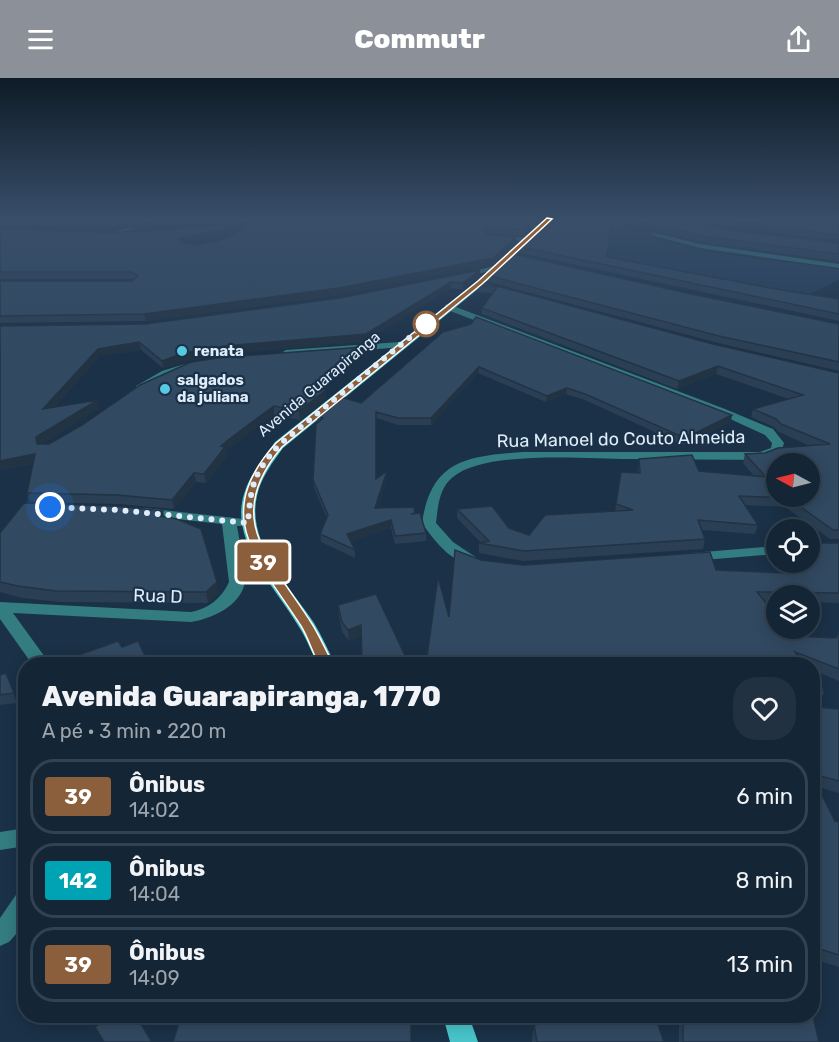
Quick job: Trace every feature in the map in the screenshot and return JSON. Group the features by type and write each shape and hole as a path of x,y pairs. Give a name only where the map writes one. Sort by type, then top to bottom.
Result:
{"main road":[{"name":"Avenida Guarapiranga","path":"323,657 309,629 259,555 248,523 251,487 263,463 279,445 502,264"},
{"path":"458,1023 464,1042"}],"street":[{"path":"449,277 498,267"},
{"path":"480,283 494,287"},
{"name":"Rua Manoel do Couto Almeida","path":"448,306 732,415 769,432 778,443 776,450 762,456 741,458 534,455 501,457 456,469 441,480 433,496 429,523 439,540 460,554 487,565"},
{"path":"271,354 400,345"},
{"path":"135,391 166,373 198,363"},
{"path":"130,511 248,523"},
{"name":"Rua D","path":"0,607 191,617 207,614 217,608 237,582 229,521"},
{"path":"674,558 766,551"},
{"path":"0,607 36,657"},
{"path":"0,841 18,838"},
{"path":"0,934 18,913"}],"shaded area":[{"path":"616,264 800,264 839,269 839,280 796,301"}],"building":[{"path":"0,264 462,264 339,288 144,314 0,316 0,281 132,281 138,276 132,272 0,272"},
{"path":"503,264 557,264 839,324 839,362 719,336 490,276"},
{"path":"602,264 644,264 839,299 839,314"},
{"path":"480,270 463,283 451,282 366,334 225,346 184,353 162,361 139,342 98,349 43,409 98,400 36,437 37,444 49,444 82,425 140,385 191,362 225,357 364,347 313,387 326,390 299,411 274,406 228,440 221,446 225,447 204,474 194,473 172,500 117,495 27,493 35,454 0,461 0,326 145,324 340,298"},
{"path":"482,282 713,344 839,373 839,530 833,530 801,507 820,507 820,453 766,453 766,477 745,454 765,453 778,448 830,444 781,424 776,419 753,409 803,395 718,366 679,381 482,308 497,287 479,285"},
{"path":"476,317 732,415 685,438 585,394 567,388 547,396 479,367 431,418 398,418 376,412 376,479 387,471 375,508 414,507 415,513 411,514 420,513 426,533 395,536 391,520 347,534 355,550 320,534 328,515 313,480 316,424 323,418 317,416 341,397 361,403 443,332 471,324"},
{"path":"692,455 699,471 766,477 766,497 739,496 758,525 698,520 705,539 524,551 479,543 489,541 457,509 492,506 509,528 529,535 545,515 633,510 616,504 621,472 640,473 639,459"},
{"path":"24,503 116,506 163,511 159,516 177,519 201,529 217,582 206,592 56,591 0,582 0,533"},
{"path":"820,543 839,543 839,593 820,593 820,585 766,585 766,592 757,592 766,603 766,639 836,638 839,631 839,669 820,662 820,657 808,657 795,652 799,657 427,657 438,577 449,617 455,550 481,560 524,565 710,552 716,570 820,573"},
{"path":"376,594 406,657 362,657 361,625 348,630 342,622 338,605"},
{"path":"118,641 122,647 138,641 146,657 80,657 79,655"},
{"path":"6,673 14,693 0,695 0,675"},
{"path":"820,707 839,709 839,781 820,776"},
{"path":"820,791 835,821 839,822 839,955 820,949"},
{"path":"101,1023 140,1023 152,1042 104,1042 95,1027"},
{"path":"179,1023 411,1023 411,1042 173,1042"},
{"path":"657,1023 664,1042 537,1042 534,1025"},
{"path":"683,1023 815,1023 819,1042 683,1042"}],"bus line":[{"name":"39","path":"323,657 309,629 259,555 248,523 251,487 263,463 279,445 502,264"}],"place":[{"name":"renata","path":"182,351"},
{"name":"salgados da juliana","path":"165,389"}],"route":[{"path":"50,507 118,510 248,523 251,487 263,463 279,445 426,324"}]}
